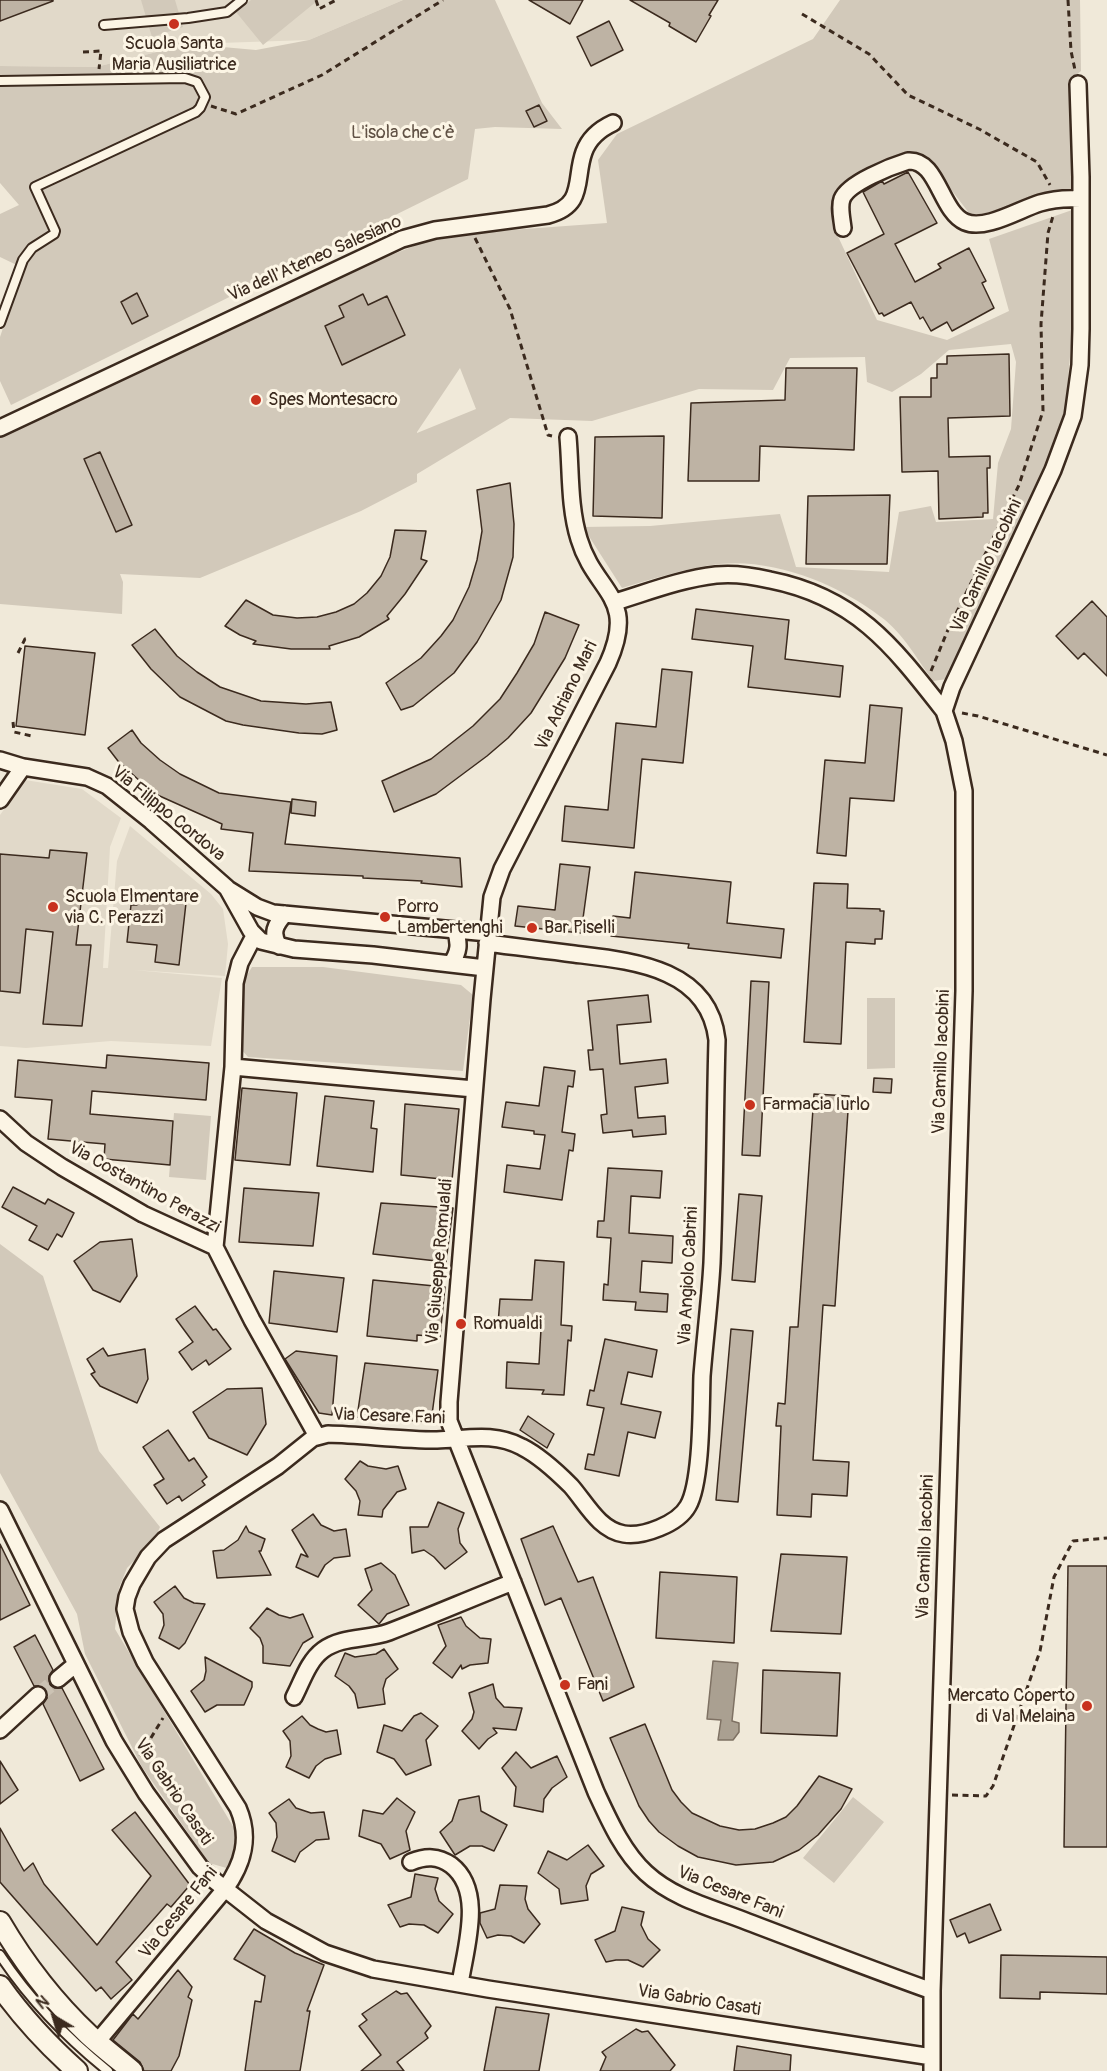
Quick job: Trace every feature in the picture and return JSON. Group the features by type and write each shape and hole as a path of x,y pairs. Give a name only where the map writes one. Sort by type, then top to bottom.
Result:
{"street":[{"name":"Via Camillo Iacobini","path":"932,2064 932,1991 964,991 964,791 954,741 944,711 952,687 1057,461 1073,416 1080,355 1082,199 1078,84"},
{"name":"Via dell'Ateneo Salesiano","path":"0,428 394,242 427,232 548,215 563,208 576,194 582,157 587,144 597,132 613,123"},
{"path":"843,228 841,201 848,190 908,161 915,161 925,166 952,211 967,223 990,222 1021,209 1058,200 1082,199"},
{"path":"568,437 573,503 579,539 586,558 615,602 681,582 716,575 753,577 791,584 828,598 850,612 886,642 944,711"},
{"name":"Via Adriano Mari","path":"484,968 492,897 502,869 614,648 618,621 615,602"},
{"name":"Via Filippo Cordova","path":"0,760 23,767 87,777 101,782 227,888 254,936"},
{"path":"0,800 23,767"},
{"name":"Via Angiolo Cabrini","path":"227,888 261,910 455,930 487,938 640,963 675,978 693,991 704,1003 713,1020 717,1040 712,1263 694,1486 689,1504 677,1517 645,1532 636,1534 618,1532 605,1525 559,1474 530,1451 511,1442 495,1438 455,1438"},
{"path":"279,946 273,935 277,924 285,914"},
{"path":"451,964 459,944 455,930"},
{"path":"215,1247 233,1067 236,977 240,963 254,936 267,944 279,946 484,968"},
{"name":"Via Giuseppe Romualdi","path":"455,1438 449,1421 449,1402 484,968"},
{"path":"233,1067 474,1089"},
{"name":"Via Costantino Perazzi","path":"0,1119 26,1143 62,1167 143,1214 215,1247 252,1320 317,1436"},
{"name":"Via Cesare Fani","path":"97,2042 225,1889 234,1877 245,1845 243,1821 233,1801 140,1654 127,1620 125,1609 127,1597 139,1570 164,1540 278,1466 317,1436 328,1434 424,1439 455,1438 599,1797 620,1839 644,1871 668,1890 690,1900 932,1991"},
{"name":"Via Gabrio Casati","path":"0,1510 114,1741 132,1770 155,1806 200,1867 260,1917 325,1953 363,1966 932,2064"},
{"path":"294,1697 312,1662 328,1647 338,1642 388,1632 513,1582"},
{"path":"58,1679 76,1664"},
{"path":"0,1730 38,1695"},
{"path":"411,1862 426,1857 444,1861 457,1871 466,1884 471,1908 460,1984"},
{"path":"0,1922 17,1949 69,2015 132,2071"},
{"path":"0,1986 41,2036 76,2071"}],"lane":[{"path":"104,25 188,18 227,12 242,0"},
{"path":"0,81 185,78 201,87 205,97 196,112 35,187 55,231 54,234 32,248 23,260 0,323"},
{"path":"0,1955 39,2006 108,2071"}],"path":[{"path":"316,0 319,9 337,0"},
{"path":"203,103 236,114 322,75 443,0"},
{"path":"1068,0 1071,51 1078,84"},
{"path":"802,14 869,54 908,95 979,129 1037,162 1058,200 1048,233 1041,324 1043,411 1019,485 947,632 924,686"},
{"path":"84,52 101,51 97,80"},
{"path":"469,226 510,309 548,435 568,437"},
{"path":"18,653 26,639 30,638"},
{"path":"944,711 978,716 1107,755"},
{"path":"13,722 14,732 32,736"},
{"path":"938,1796 986,1796 993,1786 1040,1651 1054,1577 1073,1541 1107,1538"},
{"path":"132,1770 171,1704"}],"shaded area":[{"name":"Scuola Santa Maria Ausiliatrice","path":"0,0 403,0 309,40 189,44 96,67 0,66"},
{"name":"Scuola Elmentare via C. Perazzi","path":"25,780 82,789 121,818 110,847 103,968 108,968 117,861 130,826 211,894 223,909 228,944 225,976 134,970 222,978 211,1046 111,1041 26,1048 0,1046 0,815"},
{"path":"713,1661 738,1663 732,1721 739,1723 739,1732 733,1740 718,1740 721,1720 707,1719"}],"green space":[{"path":"141,0 175,0 183,27 152,37"},
{"path":"251,0 317,1 263,45 236,12"},
{"name":"L'isola che c'è","path":"403,0 495,0 542,103 562,129 495,127 475,129 468,179 11,405 0,381 0,337 23,268 0,257 0,214 19,205 0,183 0,66 96,67 189,44 256,50 309,40"},
{"path":"840,0 1080,0 1081,71 1075,76 1074,192 1027,201 972,217 927,158 858,177 837,193 835,230 877,320 947,340 1009,311 989,239 1075,209 1075,300 1063,436 947,679 933,681 889,623 864,605 826,584 783,569 740,563 719,564 682,571 622,588 583,527 650,526 780,514 796,567 889,572 899,512 931,506 936,522 993,519 998,463 1011,429 1016,362 1011,344 949,350 921,374 892,392 867,382 865,357 790,358 773,390 699,389 592,421 510,418 417,474 417,482 361,511 200,578 120,574 123,582 122,614 0,604 0,437 2,435 205,337 381,259 442,235 607,223 598,160 617,134 813,39","holes":["460,368 476,409 417,433"]},
{"path":"252,967 323,967 461,985 473,995 463,1071 248,1057 240,1048 239,1015 244,980"},
{"path":"867,998 895,998 895,1068 867,1069"},
{"path":"174,1113 211,1116 206,1180 169,1177"},
{"path":"0,1244 43,1276 99,1451 160,1527 153,1542 127,1568 119,1588 115,1629 234,1828 238,1852 230,1869 209,1863 142,1767 85,1654 77,1614 0,1473"},
{"path":"853,1797 884,1822 834,1883 803,1858"}],"building":[{"path":"0,0 53,0 53,1 0,21"},
{"path":"529,0 583,0 570,24"},
{"path":"630,0 718,0 696,42 669,26 670,23"},
{"path":"609,21 623,50 591,66 577,37"},
{"path":"539,105 547,121 534,127 526,111"},
{"path":"908,172 937,223 895,244 915,282 941,268 938,264 969,248 986,281 982,283 994,308 952,331 947,322 931,331 923,317 920,319 911,302 884,316 882,313 879,314 847,253 884,234 863,192 882,181 884,184"},
{"path":"137,293 148,316 132,324 121,302"},
{"path":"363,294 368,305 387,296 405,335 342,365 325,326 344,317 339,306"},
{"path":"1009,354 1010,416 948,418 949,457 990,456 990,468 987,468 988,513 983,513 983,517 939,519 938,471 902,472 900,397 931,397 931,378 937,378 937,364 947,364 947,356"},
{"path":"786,368 857,368 854,450 760,446 759,481 688,481 691,403 785,400"},
{"path":"664,436 662,518 593,516 595,437"},
{"path":"100,452 132,525 116,532 84,459"},
{"path":"510,483 514,524 513,557 501,600 477,642 454,673 413,706 401,710 386,683 421,658 441,636 453,620 469,587 482,531 477,490"},
{"path":"890,495 887,564 806,564 808,496"},
{"path":"395,530 426,531 421,559 427,561 387,616 389,619 359,637 329,646 330,649 291,649 253,644 256,641 225,626 246,600 273,615 297,618 317,617 354,604 381,576 390,557"},
{"path":"1092,601 1107,617 1107,676 1084,653 1078,659 1056,636"},
{"path":"696,609 789,620 785,659 843,666 840,697 748,687 753,646 692,639"},
{"path":"545,612 579,625 565,658 531,713 508,738 487,756 436,794 394,812 382,781 431,759 473,726 500,699 534,644"},
{"path":"155,629 177,656 220,687 261,701 306,704 331,702 337,730 322,734 299,733 243,725 226,721 180,697 151,669 132,645"},
{"path":"25,646 95,653 85,735 16,726"},
{"path":"662,669 692,672 683,763 642,759 634,848 562,841 565,806 608,810 616,723 656,727"},
{"path":"870,705 902,708 894,801 850,798 846,856 817,853 825,760 865,763"},
{"path":"132,730 141,743 160,760 180,774 219,793 291,802 285,844 460,858 462,887 421,883 422,881 363,878 363,876 249,871 253,833 221,829 222,824 153,793 118,761 108,748"},
{"path":"292,799 316,802 315,816 291,813"},
{"path":"50,850 87,853 76,945 91,945 82,1026 43,1024 53,932 26,929 20,993 0,991 0,854 49,858"},
{"path":"560,864 590,867 581,933 515,926 518,906 555,910"},
{"path":"635,872 731,882 727,923 784,929 781,958 688,948 689,944 611,936 613,916 630,918"},
{"path":"814,883 848,884 847,908 884,911 882,939 875,939 875,944 846,942 841,1044 804,1042"},
{"path":"138,898 186,903 179,965 155,962 157,945 127,942 131,905 137,905"},
{"path":"751,981 769,982 760,1156 742,1155"},
{"path":"648,995 651,1022 617,1025 620,1064 666,1059 668,1083 635,1087 638,1118 665,1116 666,1134 633,1137 632,1130 603,1133 601,1115 607,1114 603,1069 590,1070 588,1050 593,1050 588,1001"},
{"path":"107,1055 209,1063 206,1100 92,1091 90,1114 173,1121 170,1165 104,1159 105,1144 48,1139 52,1100 15,1097 18,1060 106,1068"},
{"path":"544,1067 575,1071 573,1087 568,1086 562,1132 575,1134 573,1151 569,1150 562,1200 504,1192 507,1165 540,1169 545,1135 534,1134 534,1131 502,1127 506,1102 539,1106"},
{"path":"874,1078 892,1079 891,1093 873,1092"},
{"path":"242,1088 297,1093 290,1165 235,1160"},
{"path":"814,1094 849,1096 835,1306 823,1305 813,1460 849,1462 847,1496 812,1494 811,1517 777,1515 781,1426 776,1426 778,1403 785,1404 790,1327 798,1327"},
{"path":"325,1096 374,1101 371,1128 377,1129 373,1172 317,1166"},
{"path":"405,1104 459,1109 452,1180 401,1175"},
{"path":"608,1168 662,1171 660,1198 631,1196 629,1233 673,1236 672,1263 642,1261 640,1292 668,1294 667,1312 635,1310 636,1302 603,1300 604,1284 608,1285 611,1238 597,1237 598,1221 604,1221"},
{"path":"13,1187 45,1204 48,1199 74,1213 62,1237 57,1234 48,1250 29,1240 37,1226 2,1207"},
{"path":"244,1188 319,1193 313,1246 239,1242"},
{"path":"739,1194 762,1196 755,1282 732,1280"},
{"path":"381,1203 453,1208 446,1262 373,1254"},
{"path":"132,1239 137,1276 120,1302 93,1290 74,1261 100,1242"},
{"path":"535,1260 564,1262 561,1325 572,1326 571,1341 568,1340 564,1395 542,1394 544,1390 506,1388 507,1362 539,1364 541,1329 498,1324 500,1299 532,1300"},
{"path":"274,1271 344,1278 337,1332 269,1323"},
{"path":"373,1280 445,1287 440,1337 417,1335 417,1341 367,1336"},
{"path":"195,1306 231,1349 209,1365 206,1360 192,1370 179,1352 193,1342 176,1319"},
{"path":"731,1329 753,1331 738,1502 716,1500"},
{"path":"605,1339 657,1350 652,1377 628,1372 621,1404 661,1412 655,1438 628,1432 619,1476 585,1469 588,1454 594,1455 604,1408 587,1405 590,1390 594,1391"},
{"path":"103,1348 108,1356 145,1349 148,1379 137,1403 100,1386 91,1374 95,1372 87,1359"},
{"path":"296,1351 337,1356 332,1415 319,1413 285,1359"},
{"path":"365,1363 438,1370 431,1422 357,1417"},
{"path":"262,1388 266,1424 247,1455 209,1438 193,1412 227,1389"},
{"path":"528,1416 554,1434 547,1448 520,1430"},
{"path":"168,1430 189,1461 194,1458 207,1477 202,1481 205,1485 182,1501 179,1496 167,1504 154,1485 164,1479 143,1447"},
{"path":"360,1461 368,1466 386,1469 398,1466 406,1489 397,1492 383,1510 382,1517 358,1515 360,1501 356,1491 345,1479"},
{"path":"438,1502 464,1513 458,1529 460,1543 467,1552 445,1569 424,1550 412,1553 410,1527 428,1527"},
{"path":"313,1514 321,1525 334,1531 346,1529 350,1556 334,1558 325,1565 318,1577 296,1567 301,1554 308,1557 292,1530"},
{"path":"246,1526 249,1532 265,1539 259,1551 271,1575 217,1578 213,1551 224,1550 238,1540"},
{"path":"553,1526 578,1582 593,1577 634,1687 603,1701 561,1598 545,1605 521,1539"},
{"path":"0,1544 30,1605 0,1620"},
{"path":"781,1554 847,1557 841,1634 771,1631"},
{"path":"381,1563 395,1575 409,1605 387,1614 379,1624 358,1605 372,1590 365,1569"},
{"name":"Mercato Coperto di Val Melaina","path":"1068,1566 1107,1566 1107,1847 1064,1847"},
{"path":"660,1572 737,1577 734,1643 656,1638"},
{"path":"175,1586 184,1598 194,1603 205,1604 185,1643 179,1649 159,1638 164,1625 163,1614 154,1602"},
{"path":"267,1608 290,1618 303,1614 313,1637 303,1643 290,1666 263,1663 263,1646 260,1638 250,1628"},
{"path":"461,1617 466,1626 480,1638 491,1639 488,1663 470,1665 462,1669 461,1665 452,1678 433,1663 446,1646 438,1625"},
{"path":"35,1635 53,1670 49,1676 50,1685 62,1688 104,1769 80,1781 43,1704 47,1698 47,1692 41,1686 34,1686 14,1647"},
{"path":"384,1649 398,1669 386,1679 383,1689 385,1704 358,1708 355,1694 349,1686 335,1676 345,1653 355,1657 376,1654"},
{"path":"205,1657 252,1682 244,1705 217,1705 205,1712 191,1691 204,1680"},
{"path":"763,1670 840,1673 837,1736 761,1733"},
{"path":"493,1684 496,1698 504,1707 522,1708 516,1730 493,1728 497,1733 479,1749 462,1731 472,1719 474,1712 469,1693"},
{"path":"421,1713 438,1726 426,1740 431,1765 406,1775 394,1759 377,1752 384,1725 402,1731 414,1716"},
{"path":"302,1716 310,1725 318,1729 326,1732 337,1730 341,1754 325,1759 316,1766 309,1778 286,1767 291,1756 290,1741 283,1731"},
{"path":"645,1724 672,1790 692,1813 720,1826 739,1830 755,1829 786,1817 819,1776 852,1789 841,1809 818,1835 799,1850 773,1862 736,1865 698,1857 678,1846 659,1832 649,1821 639,1806 610,1738"},
{"path":"516,1752 531,1768 557,1756 567,1777 552,1788 544,1799 543,1812 514,1806 516,1787 502,1768"},
{"path":"0,1761 18,1790 0,1804"},
{"path":"479,1796 481,1811 507,1825 494,1851 482,1846 470,1846 455,1855 440,1832 452,1821 459,1800"},
{"path":"397,1798 415,1812 406,1831 410,1850 390,1859 381,1844 359,1836 363,1810 383,1814"},
{"path":"289,1799 296,1808 311,1813 324,1812 329,1839 316,1840 300,1852 295,1862 272,1851 277,1837 276,1823 269,1813"},
{"path":"135,1812 190,1885 171,1907 167,1904 116,1962 132,1980 111,1999 101,1987 96,1991 0,1882 0,1828 24,1871 33,1863 44,1884 97,1945 151,1876 112,1830"},
{"path":"588,1845 604,1866 591,1874 586,1886 588,1900 561,1904 559,1889 538,1873 548,1851 567,1860"},
{"path":"415,1874 438,1878 435,1889 439,1901 453,1914 438,1933 424,1925 409,1924 400,1927 388,1905 411,1897"},
{"path":"500,1885 527,1886 525,1899 528,1909 540,1924 524,1943 511,1936 498,1935 487,1938 480,1923 480,1913 495,1909"},
{"path":"990,1904 1001,1930 969,1943 965,1933 957,1937 950,1920"},
{"path":"622,1907 644,1912 641,1925 648,1939 660,1950 643,1967 628,1960 606,1962 595,1940 615,1931"},
{"path":"254,1929 295,1953 324,1965 307,2011 310,2011 300,2071 245,2071 255,2001 261,2002 265,1976 234,1959"},
{"path":"1001,1955 1107,1957 1107,1994 1040,1992 1040,1999 1000,1998"},
{"path":"178,1970 192,1987 188,1997 192,2000 179,2056 171,2071 144,2071 140,2062 113,2040 133,2014 138,2019"},
{"path":"396,1991 401,1994 407,1993 431,2026 425,2033 428,2038 397,2062 404,2071 361,2071 381,2055 359,2026 367,2020 362,2014"},
{"path":"496,2007 549,2014 539,2071 484,2071"},
{"path":"636,2029 642,2032 648,2031 675,2065 670,2071 600,2071 606,2057 602,2052"},
{"path":"737,2046 791,2055 790,2071 734,2071"}],"tunnel":[{"path":"38,1695 58,1679"}],"place":[{"name":"Scuola Santa Maria Ausiliatrice","path":"174,24"},
{"name":"Spes Montesacro","path":"256,400"},
{"name":"Scuola Elmentare via C. Perazzi","path":"53,907"},
{"name":"Porro Lambertenghi","path":"385,917"},
{"name":"Bar Piselli","path":"532,928"},
{"name":"Farmacia Iurlo","path":"750,1105"},
{"name":"Romualdi","path":"461,1324"},
{"name":"Fani","path":"565,1685"},
{"name":"Mercato Coperto di Val Melaina","path":"1087,1706"}]}
